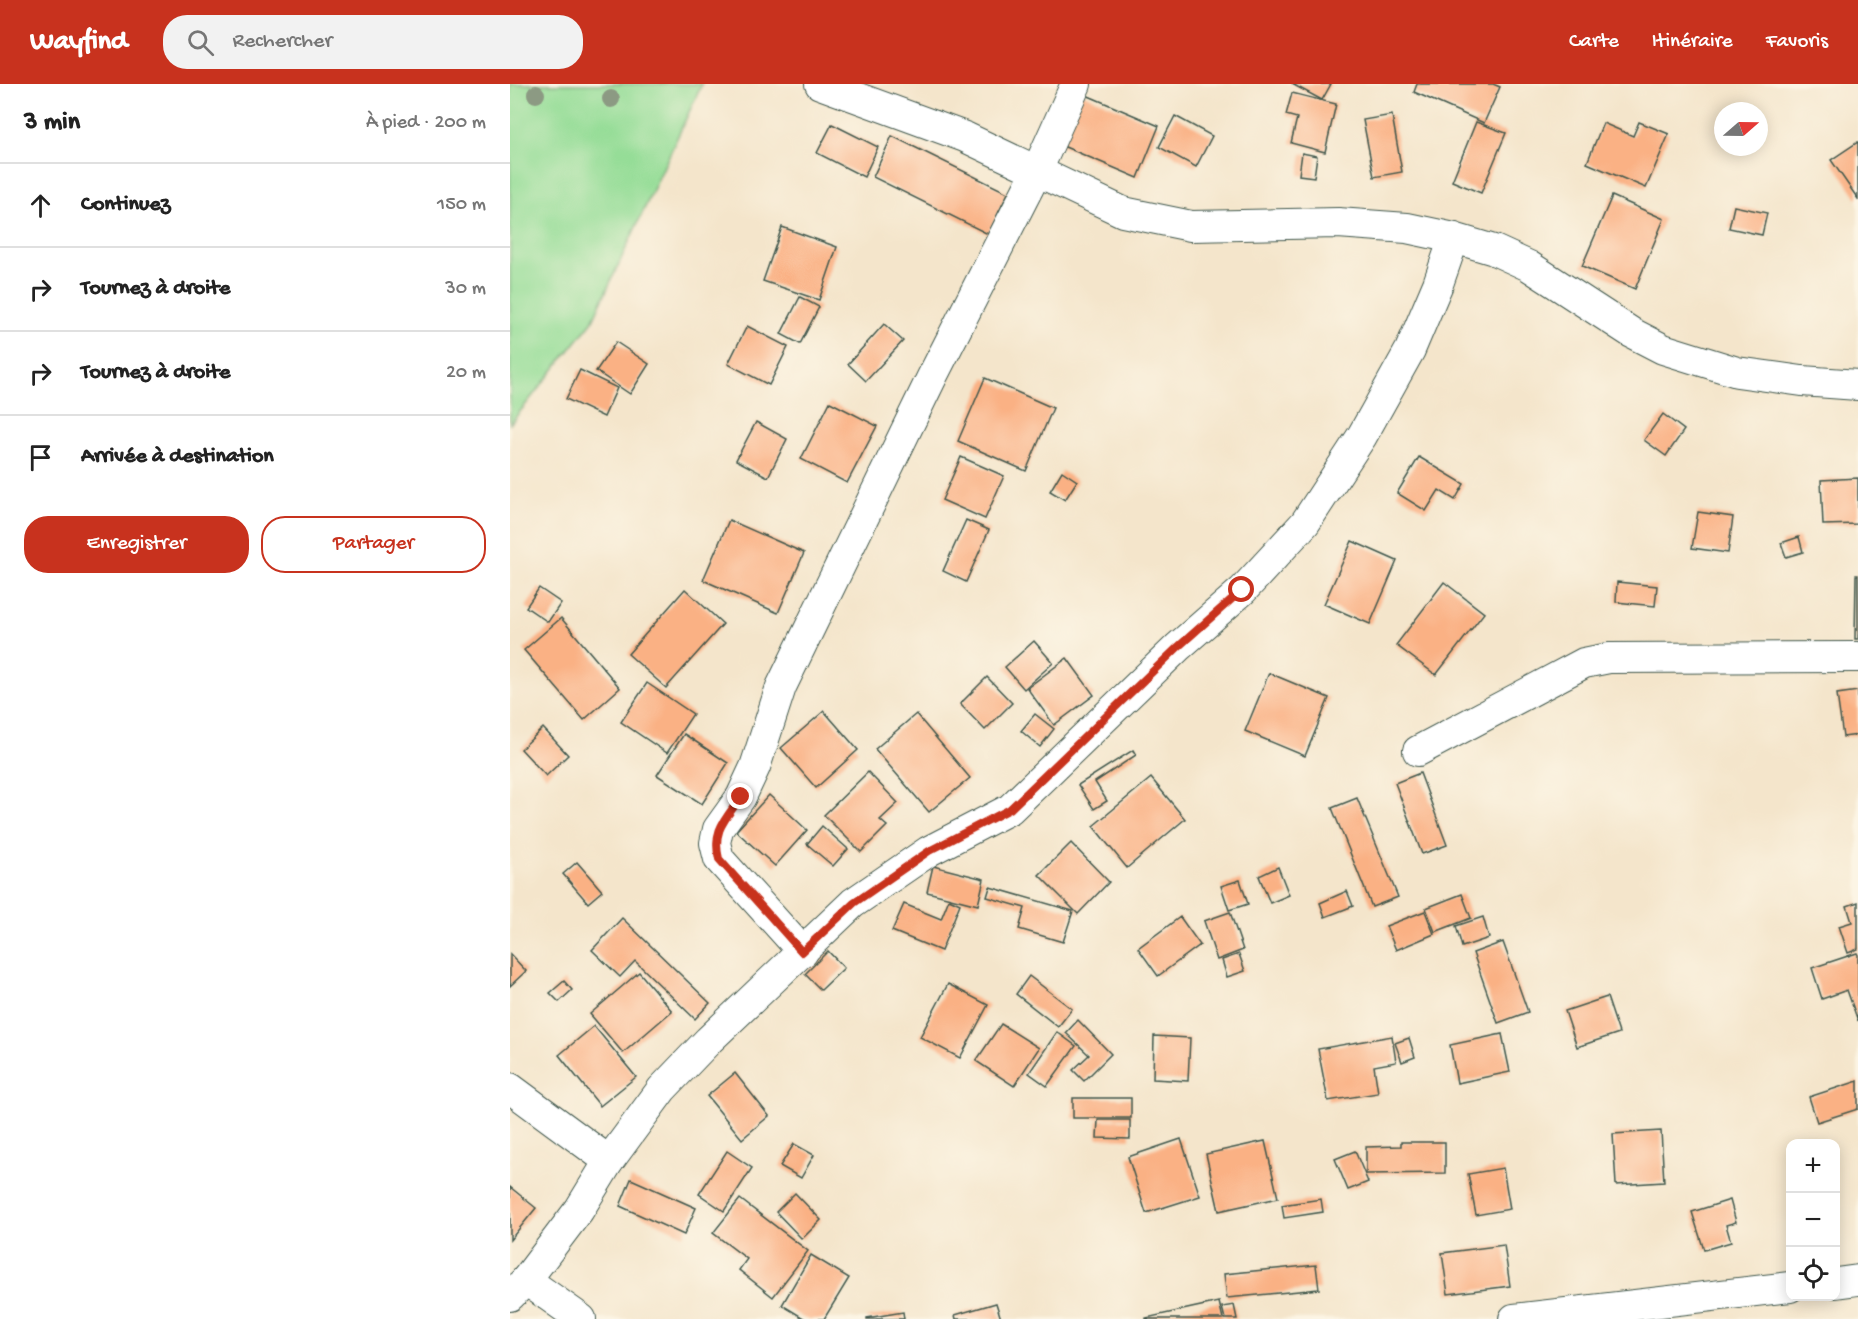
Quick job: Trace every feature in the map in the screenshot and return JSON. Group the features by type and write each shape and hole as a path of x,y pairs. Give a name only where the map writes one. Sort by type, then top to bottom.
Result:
{"street":[{"path":"820,84 965,137 1036,173 1123,212 1191,226 1338,223 1407,228 1454,238 1494,250 1529,266 1632,333 1663,349 1737,372 1802,381 1858,385"},
{"path":"802,952 719,859 715,843 718,829 741,797 773,719 781,687 937,367 1036,173 1076,84"},
{"path":"581,1319 518,1288 579,1210 609,1161 662,1089 709,1040 863,896 929,851 1010,809 1178,647 1242,590 1305,523 1362,436 1410,350 1438,284 1454,238"},
{"path":"1418,751 1563,672 1592,661 1609,658 1858,657"},
{"path":"510,1088 609,1161"},
{"path":"1840,1282 1858,1280"},
{"path":"1514,1319 1786,1288"}],"green space":[{"path":"510,84 702,84 592,322 510,424"}],"building":[{"path":"1292,84 1331,84 1322,100"},
{"path":"1417,84 1493,84 1500,87 1484,123 1414,92"},
{"path":"1072,89 1159,126 1138,178 1051,141"},
{"path":"1292,93 1336,104 1325,152 1291,143 1297,118 1286,115"},
{"path":"1392,115 1402,172 1374,177 1363,120"},
{"path":"1175,116 1212,136 1196,167 1159,147"},
{"path":"1476,122 1506,133 1481,193 1452,181"},
{"path":"1639,122 1669,134 1646,188 1587,163 1603,123 1633,136"},
{"path":"832,124 878,147 864,177 817,153"},
{"path":"892,136 1008,193 988,234 873,177"},
{"path":"1858,142 1858,199 1831,160"},
{"path":"1302,153 1317,156 1314,177 1299,175"},
{"path":"1612,196 1664,219 1635,289 1582,266"},
{"path":"1734,206 1767,213 1762,235 1729,228"},
{"path":"782,227 837,247 819,300 763,281"},
{"path":"800,297 819,307 800,344 781,334"},
{"path":"884,324 903,341 866,381 848,364"},
{"path":"747,326 788,347 769,385 728,364"},
{"path":"616,342 649,364 630,394 596,371"},
{"path":"580,370 617,388 604,417 566,399"},
{"path":"985,378 1053,408 1026,471 958,441"},
{"path":"830,402 877,426 847,483 801,459"},
{"path":"1663,414 1684,430 1666,456 1644,440"},
{"path":"756,422 787,439 768,477 736,460"},
{"path":"961,457 1004,476 985,519 942,500"},
{"path":"1419,457 1464,484 1455,500 1439,490 1426,511 1397,493"},
{"path":"1062,471 1077,481 1065,500 1050,491"},
{"path":"1858,478 1858,524 1823,525 1821,480"},
{"path":"1698,512 1733,517 1728,553 1692,548"},
{"path":"729,520 804,553 778,613 703,580"},
{"path":"966,520 989,530 966,582 943,571"},
{"path":"1799,537 1803,552 1786,557 1781,543"},
{"path":"1352,541 1397,561 1370,624 1324,604"},
{"path":"1856,575 1858,575 1858,639 1855,639"},
{"path":"1444,582 1484,613 1436,675 1396,645"},
{"path":"1617,582 1657,586 1655,606 1616,602"},
{"path":"539,588 561,603 548,622 526,607"},
{"path":"685,589 723,624 666,688 628,654"},
{"path":"561,618 620,688 584,720 524,650"},
{"path":"1034,641 1053,663 1024,689 1005,667"},
{"path":"1067,658 1094,695 1054,725 1027,688"},
{"path":"1269,673 1329,698 1305,756 1245,731"},
{"path":"987,677 1012,703 985,730 960,704"},
{"path":"647,683 693,714 667,753 621,722"},
{"path":"1858,691 1858,735 1843,737 1837,694"},
{"path":"824,711 858,750 816,788 781,748"},
{"path":"916,714 970,778 929,812 875,749"},
{"path":"1035,714 1054,729 1040,747 1021,731"},
{"path":"543,728 568,755 546,776 521,749"},
{"path":"684,734 728,763 702,804 657,775"},
{"path":"1133,750 1136,755 1095,782 1107,801 1094,809 1078,785"},
{"path":"868,772 898,803 880,820 887,826 861,852 824,815"},
{"path":"1420,773 1447,845 1422,854 1395,783"},
{"path":"1151,778 1185,819 1127,868 1093,826"},
{"path":"769,795 807,830 775,866 736,831"},
{"path":"1357,798 1398,897 1372,907 1332,808"},
{"path":"822,826 848,849 833,866 807,844"},
{"path":"1071,843 1109,882 1078,914 1039,875"},
{"path":"577,862 602,891 588,903 563,874"},
{"path":"933,866 984,879 978,905 927,892"},
{"path":"1278,867 1289,895 1270,903 1259,876"},
{"path":"1240,880 1248,904 1229,910 1221,886"},
{"path":"990,887 1073,911 1063,942 1019,929 1025,908 987,897"},
{"path":"1347,891 1353,906 1325,917 1320,903"},
{"path":"1462,894 1471,918 1435,932 1426,908"},
{"path":"949,899 960,904 941,951 892,931 904,904 941,919"},
{"path":"1858,902 1858,949 1848,953 1839,926 1852,922 1847,906"},
{"path":"1425,911 1434,934 1396,950 1386,926"},
{"path":"1230,912 1243,950 1217,960 1204,921"},
{"path":"1180,917 1200,945 1158,976 1138,948"},
{"path":"1483,917 1489,938 1462,947 1456,926"},
{"path":"622,918 710,1003 695,1019 635,961 620,977 592,950"},
{"path":"1503,942 1528,1012 1498,1023 1473,953"},
{"path":"828,951 844,968 821,990 805,974"},
{"path":"1857,953 1858,1021 1847,990 1822,999 1812,968"},
{"path":"510,954 526,971 510,986"},
{"path":"1239,954 1245,971 1227,977 1222,960"},
{"path":"639,972 672,1011 623,1053 590,1014"},
{"path":"1029,976 1072,1009 1058,1027 1016,994"},
{"path":"564,981 572,990 559,1002 550,993"},
{"path":"948,984 988,1005 960,1058 920,1037"},
{"path":"1607,997 1619,1033 1577,1047 1565,1011"},
{"path":"1078,1020 1111,1054 1084,1081 1073,1070 1089,1055 1066,1033"},
{"path":"1001,1024 1039,1048 1014,1086 976,1061"},
{"path":"594,1026 636,1077 600,1106 559,1055"},
{"path":"1057,1032 1076,1046 1047,1086 1029,1073"},
{"path":"1502,1034 1510,1072 1457,1083 1450,1045"},
{"path":"1154,1036 1190,1038 1188,1081 1153,1079"},
{"path":"1392,1036 1396,1062 1374,1066 1378,1093 1328,1101 1318,1049"},
{"path":"1409,1038 1415,1057 1402,1062 1395,1043"},
{"path":"735,1073 769,1116 742,1139 707,1096"},
{"path":"1858,1081 1858,1109 1817,1122 1809,1097"},
{"path":"1073,1098 1131,1098 1131,1118 1073,1118"},
{"path":"1098,1120 1130,1120 1130,1139 1097,1138"},
{"path":"1661,1131 1664,1182 1616,1185 1613,1134"},
{"path":"1181,1139 1200,1196 1146,1213 1128,1157"},
{"path":"1265,1141 1278,1198 1219,1211 1206,1154"},
{"path":"1401,1142 1445,1142 1445,1173 1366,1174 1366,1147 1401,1146"},
{"path":"794,1144 814,1155 801,1178 780,1166"},
{"path":"727,1151 752,1168 724,1211 699,1194"},
{"path":"1355,1151 1368,1182 1348,1190 1335,1159"},
{"path":"1503,1168 1510,1209 1476,1215 1468,1174"},
{"path":"631,1179 696,1208 684,1235 620,1206"},
{"path":"510,1187 536,1208 510,1240"},
{"path":"795,1193 821,1220 802,1239 776,1212"},
{"path":"740,1199 808,1251 773,1297 739,1270 747,1259 713,1233"},
{"path":"1321,1199 1323,1212 1284,1218 1282,1205"},
{"path":"1730,1200 1736,1222 1726,1225 1731,1242 1704,1250 1692,1212"},
{"path":"1504,1245 1510,1286 1448,1294 1442,1253"},
{"path":"811,1255 849,1278 824,1319 805,1319 782,1305"},
{"path":"1316,1265 1319,1289 1227,1298 1224,1274"},
{"path":"1219,1302 1223,1319 1146,1319 1146,1318"},
{"path":"996,1303 1001,1319 956,1319 955,1315"},
{"path":"1234,1305 1237,1319 1225,1319 1222,1307"},
{"path":"903,1312 904,1319 867,1319 867,1318"}],"route":[{"path":"741,797 718,829 715,843 719,859 802,952 854,903 929,851 1010,809 1178,647 1242,590"}]}
